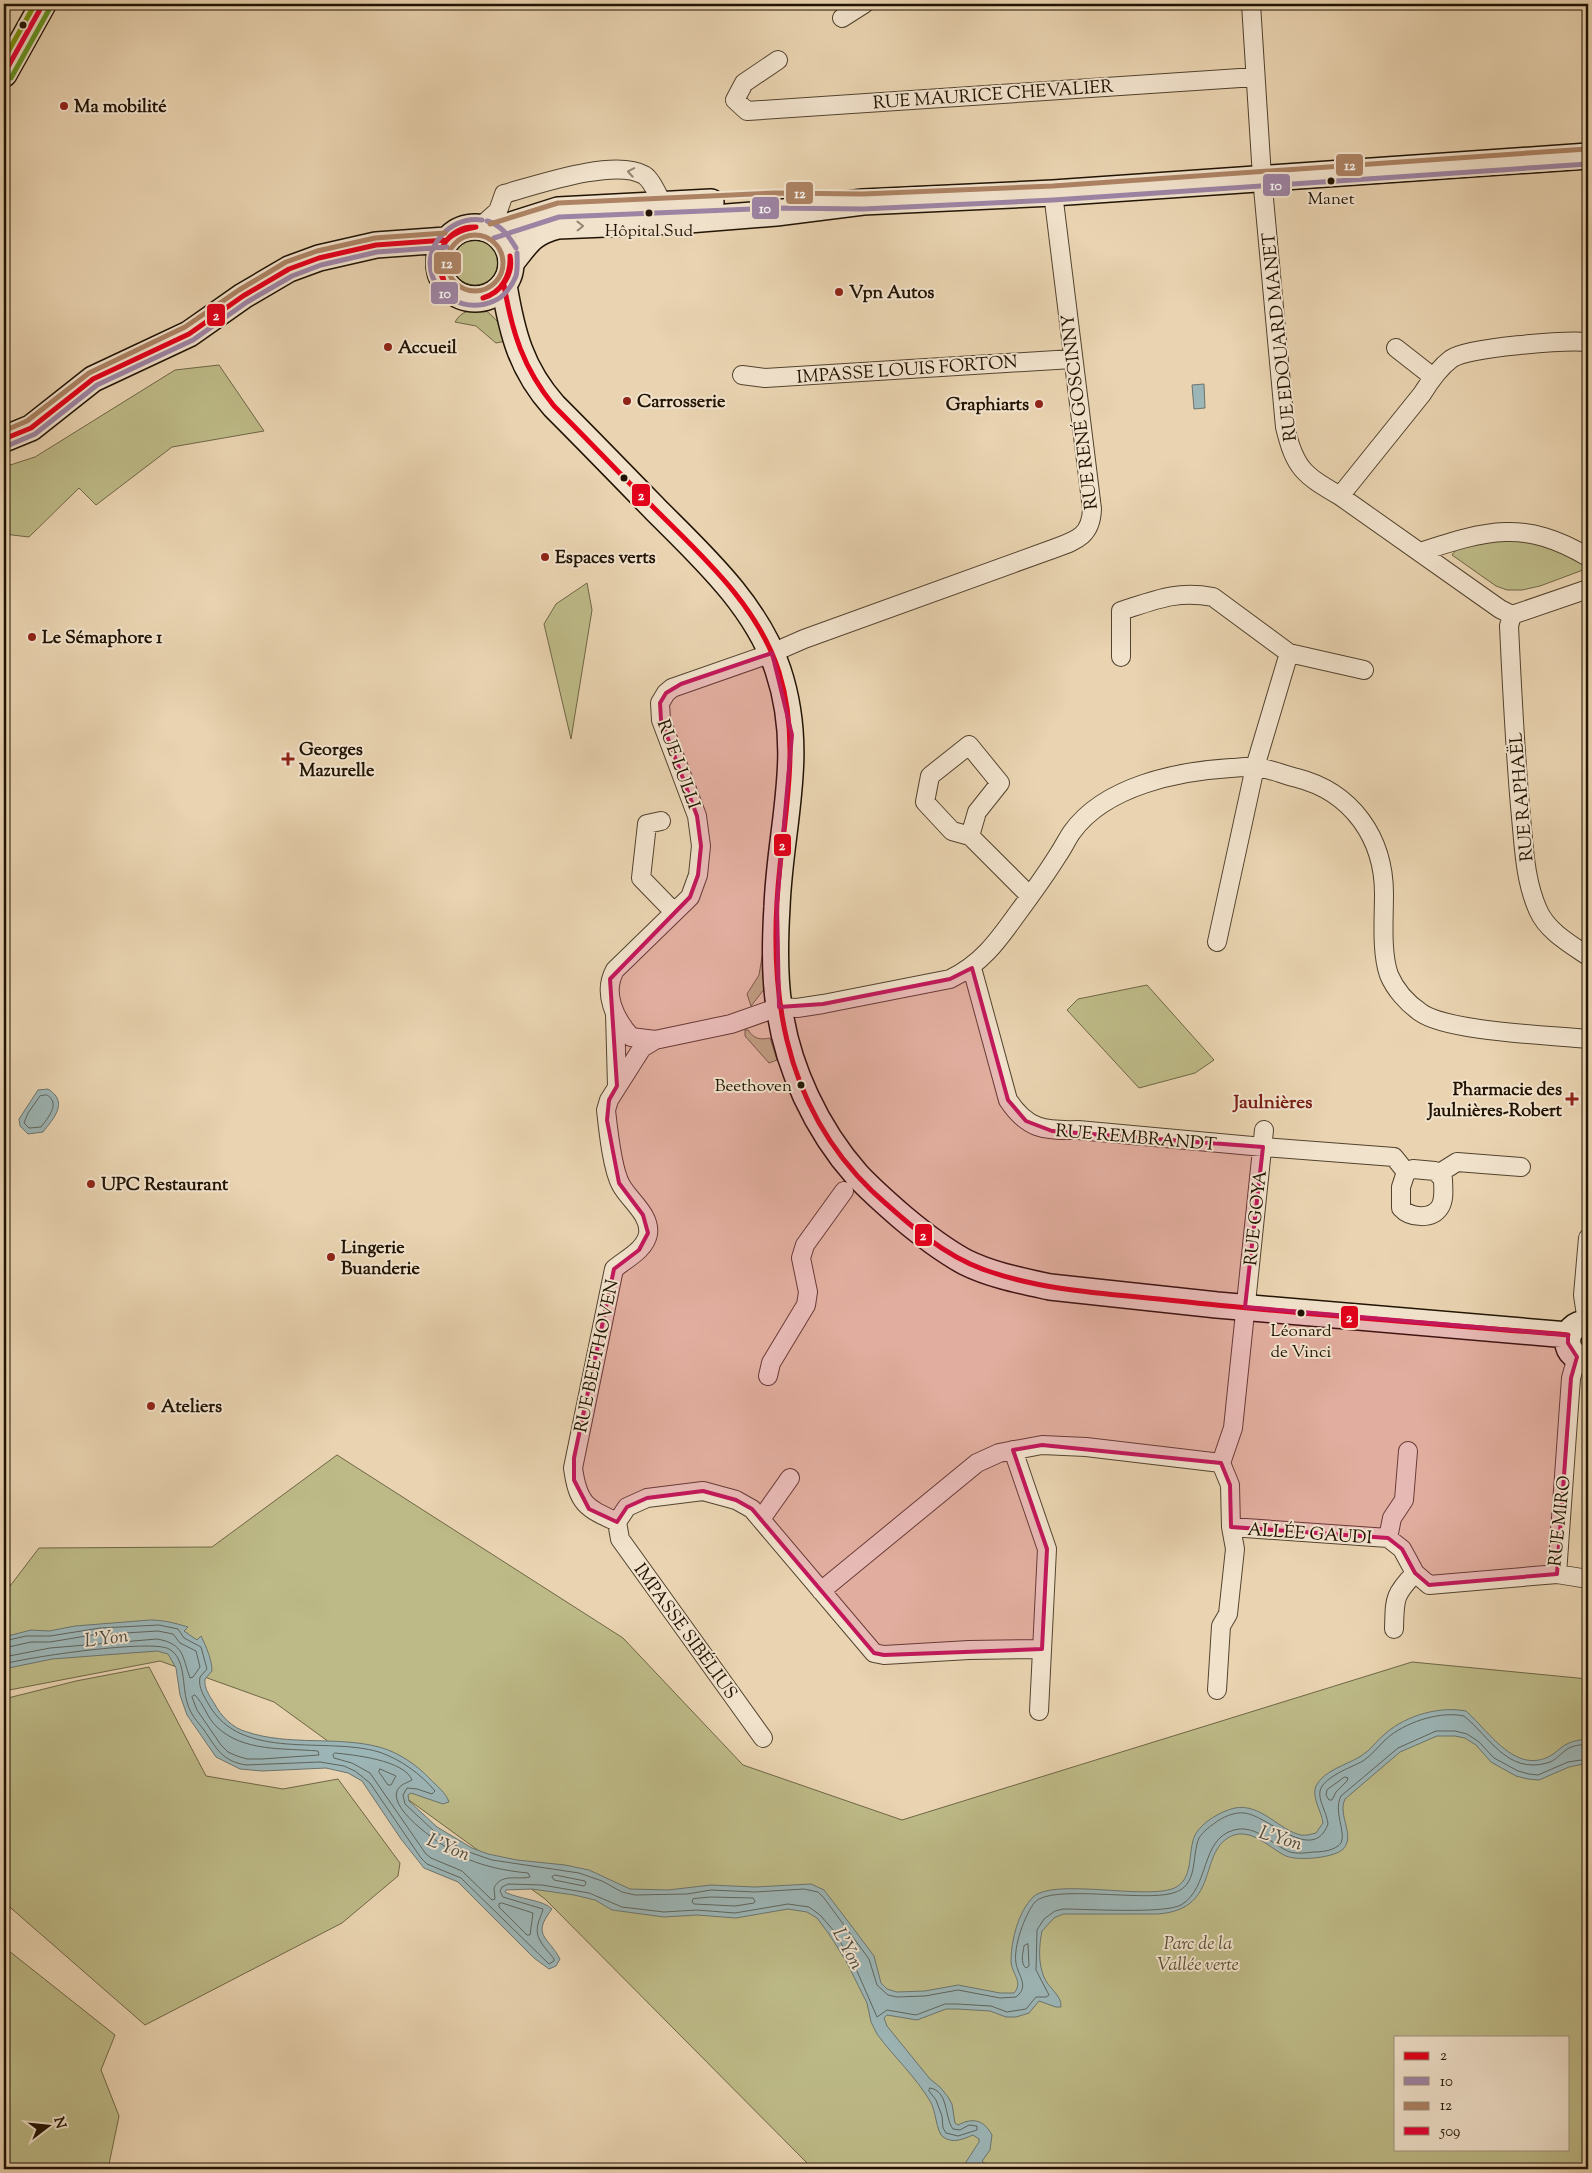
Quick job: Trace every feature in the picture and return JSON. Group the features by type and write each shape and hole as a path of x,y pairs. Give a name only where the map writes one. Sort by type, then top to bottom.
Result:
{"main road":[{"path":"4,42 25,4"},
{"path":"4,74 43,4"},
{"path":"863,202 776,213 676,221 558,226 542,230 531,238 507,274 488,296 478,299 455,294 442,278 439,268 441,248 446,240 461,229 486,229 558,210 775,200 863,202 1054,193 1262,177 1588,156"},
{"path":"486,229 506,244 513,335"},
{"path":"4,439 31,428 93,380 189,334 243,296 290,269 318,258 376,245 446,240"},
{"path":"348,252 411,258 439,268"},
{"path":"478,299 498,313 513,335 528,372 546,397 706,560 754,620 772,653 787,702 792,734 792,763 777,903 775,946 778,1007 792,1063 811,1107 833,1143 857,1175 891,1208 922,1234 966,1262 1002,1276 1050,1287 1582,1339"}],"street":[{"path":"842,18 864,4"},
{"name":"RUE EDOUARD MANET","path":"1251,4 1262,177 1285,427 1294,458 1302,470 1314,481 1340,496 1500,609 1512,614"},
{"name":"RUE MAURICE CHEVALIER","path":"778,60 744,83 735,100 748,111 1255,77"},
{"path":"486,229 498,211 504,194 586,172 631,170 646,176 663,204"},
{"name":"RUE RENÉ GOSCINNY","path":"772,653 804,638 1050,550 1078,539 1089,529 1092,521 1092,509 1072,359 1054,193"},
{"path":"1340,496 1422,394 1433,377 1452,358 1474,351 1497,348 1588,342"},
{"path":"1396,348 1433,377"},
{"name":"IMPASSE LOUIS FORTON","path":"742,375 765,378 1072,359"},
{"path":"1420,552 1462,538 1490,533 1522,532 1542,535 1570,546 1588,558"},
{"path":"1512,614 1588,589"},
{"path":"1121,657 1121,611 1174,594 1199,594 1213,597 1289,653 1364,670"},
{"name":"RUE RAPHAËL","path":"1512,614 1509,626 1517,774 1526,866 1531,889 1538,911 1550,928 1588,956"},
{"name":"RUE LULLI","path":"615,1012 608,989 614,970 690,897 698,875 701,846 697,816 661,720 660,703 666,692 681,684 772,653"},
{"path":"1216,942 1254,766 1289,653"},
{"path":"970,836 977,812 1000,783 969,745 930,776 925,802 952,831 970,836 1030,896"},
{"path":"778,1007 797,1008 823,1004 950,979 972,968 998,940 1060,854 1072,831 1089,814 1109,800 1156,780 1197,771 1254,766 1319,785 1344,800 1366,824 1381,860 1384,891 1385,959 1389,976 1402,996 1421,1014 1461,1026 1588,1039"},
{"name":"RUE LULLI","path":"661,821 648,824 641,878 674,912"},
{"name":"RUE REMBRANDT","path":"972,968 1008,1100 1016,1113 1038,1127 1052,1130 1264,1139 1394,1157 1406,1172"},
{"name":"RUE BEETHOVEN","path":"617,1522 589,1509 579,1493 573,1468 614,1269 639,1250 648,1233 647,1223 643,1215 625,1192 617,1174 606,1110 609,1100 642,1048 655,1040 731,1024 778,1007"},
{"path":"615,1012 624,1029 631,1037 655,1040"},
{"path":"615,1012 617,1086"},
{"name":"RUE GOYA","path":"1220,1463 1233,1428 1264,1139"},
{"path":"1438,1174 1457,1162 1521,1167"},
{"path":"1413,1169 1435,1170 1443,1179 1444,1189 1440,1208 1431,1214 1420,1216 1407,1215 1401,1208 1401,1187 1406,1172 1413,1169"},
{"path":"768,1376 771,1363 806,1305 808,1292 801,1258 804,1245 844,1191"},
{"path":"1582,1339 1583,1294 1588,1238"},
{"name":"RUE MIRO","path":"1415,1573 1429,1585 1557,1574 1571,1378 1582,1339"},
{"path":"821,1591 977,1463 999,1453 1042,1444 1086,1447 1220,1463 1230,1485 1231,1527 1235,1549 1228,1614 1221,1626 1217,1690"},
{"path":"1013,1450 1047,1549 1039,1711"},
{"path":"1394,1629 1395,1598 1400,1589 1415,1573 1402,1549 1388,1538 1392,1518 1404,1500 1408,1451"},
{"path":"761,1519 790,1478"},
{"path":"617,1522 627,1507 647,1498 702,1491 736,1500 752,1509 761,1519 870,1649 884,1655 966,1650 1042,1649"},
{"name":"IMPASSE SIBÉLIUS","path":"617,1522 620,1539 763,1738"},
{"name":"ALLÉE GAUDI","path":"1231,1527 1388,1538"},
{"path":"1557,1574 1588,1579"}],"highlighted area":[{"path":"772,653 792,735 777,903 779,1007 823,1004 950,979 972,968 1008,1100 1026,1121 1052,1131 1263,1147 1245,1307 1568,1335 1568,1343 1577,1357 1571,1378 1557,1574 1429,1585 1415,1573 1402,1549 1388,1538 1231,1527 1230,1485 1221,1463 1042,1445 1013,1450 1047,1549 1042,1649 884,1655 874,1653 752,1509 736,1500 703,1491 647,1498 627,1507 617,1522 589,1509 574,1480 574,1458 614,1269 639,1250 648,1233 643,1215 619,1183 607,1120 609,1100 617,1086 610,979 690,897 698,875 701,846 697,816 661,720 660,703 666,693 681,684"}],"green space":[{"path":"470,237 480,237 492,244 499,256 499,266 492,278 480,285 470,285 462,281 455,274 451,266 451,256 455,248 462,241"},
{"path":"484,309 502,327 506,341 496,343 476,326 455,322 464,313 471,310"},
{"path":"219,365 264,431 172,447 96,505 79,488 29,537 4,534 4,467 35,457 175,370"},
{"path":"1501,538 1534,543 1555,549 1584,565 1583,570 1540,586 1522,590 1507,590 1496,586 1452,555 1467,545"},
{"path":"587,583 592,610 571,739 544,624 556,604"},
{"path":"763,951 766,987 751,1006 747,994 759,975"},
{"path":"1147,985 1214,1060 1195,1073 1139,1088 1067,1010 1078,999"},
{"path":"745,1030 748,1030 758,1038 770,1038 777,1060 769,1063 745,1036"},
{"name":"Parc de la Vallée verte","path":"337,1455 623,1638 743,1765 902,1820 1412,1662 1588,1679 1588,2169 813,2169 545,1899 274,1702 160,1661 4,1691 4,1594 39,1548 212,1547"},
{"path":"149,1667 206,1776 283,1789 338,1779 400,1863 398,1876 342,1923 145,2025 4,1902 4,1699 76,1681"},
{"path":"4,1947 115,2035 101,2070 119,2116 108,2169 4,2169"}],"water":[{"path":"1204,384 1205,408 1194,409 1192,385"},
{"path":"48,1089 58,1099 58,1110 43,1132 28,1134 20,1126 19,1119 38,1090"},
{"name":"L'Yon","path":"150,1620 188,1627 184,1631 197,1640 201,1636 212,1667 212,1671 205,1679 206,1688 220,1712 232,1724 242,1730 263,1736 279,1739 363,1744 386,1749 400,1756 425,1774 444,1793 449,1802 443,1804 411,1793 408,1795 409,1801 437,1827 472,1848 488,1854 517,1860 565,1865 589,1870 630,1889 668,1890 711,1885 755,1887 811,1884 824,1890 874,1956 881,1983 887,1989 897,1992 925,1991 958,1985 1000,1993 1014,1993 1018,1985 1011,1961 1012,1945 1019,1919 1033,1897 1043,1892 1059,1889 1140,1892 1172,1889 1184,1880 1193,1842 1198,1830 1212,1818 1235,1808 1244,1808 1262,1813 1293,1832 1303,1835 1316,1833 1323,1823 1315,1795 1316,1786 1320,1780 1330,1772 1368,1751 1394,1727 1424,1713 1445,1710 1466,1711 1503,1748 1525,1760 1537,1760 1550,1756 1568,1743 1588,1739 1588,1763 1569,1767 1539,1780 1528,1779 1516,1776 1491,1762 1476,1745 1465,1738 1437,1736 1400,1752 1345,1799 1343,1812 1348,1839 1346,1845 1337,1853 1315,1858 1291,1858 1255,1837 1241,1834 1234,1835 1222,1842 1215,1853 1201,1890 1192,1902 1178,1910 1158,1914 1063,1914 1054,1918 1042,1931 1040,1960 1044,1977 1057,1995 1061,2007 1039,2001 1029,2013 1016,2017 1006,2017 990,2011 957,2009 946,2009 917,2020 887,2015 884,2018 887,2026 930,2079 948,2097 952,2104 955,2123 958,2125 969,2121 978,2121 992,2135 990,2150 982,2161 992,2169 966,2169 966,2162 979,2139 973,2135 958,2140 950,2140 943,2137 937,2125 932,2105 924,2092 877,2034 871,2022 867,2003 846,1961 817,1918 807,1912 788,1909 736,1918 697,1915 664,1917 612,1910 595,1900 574,1895 532,1889 506,1890 505,1892 543,1904 552,1909 546,1918 542,1931 560,1959 556,1966 549,1969 534,1958 458,1882 424,1868 401,1839 362,1781 348,1773 326,1768 262,1771 240,1769 216,1757 187,1715 180,1695 176,1668 168,1654 157,1651 52,1659 4,1669 4,1637 31,1630 49,1631 75,1626"}],"transit line":[{"name":"1","path":"4,59 35,4"},
{"name":"509","path":"4,74 43,4"},
{"path":"11,78 50,8"},
{"name":"12","path":"490,224 558,203 775,193 863,194 1053,186 1587,149"},
{"name":"10","path":"494,238 559,217 775,208 863,209 1053,200 1588,164"},
{"name":"10","path":"482,220 470,220 460,223 450,228 441,236 433,250 430,264 433,277 440,289 450,298 463,304 478,305 494,301 504,294 516,276 517,253"},
{"name":"10","path":"487,221 496,225 504,232 516,248"},
{"name":"2","path":"444,281 439,262 444,244 457,231 476,227"},
{"name":"2","path":"444,281 440,260 444,244 456,233 476,227"},
{"name":"12","path":"4,431 27,421 89,373 185,327 239,290 286,262 317,251 375,238 445,233"},
{"name":"12","path":"475,235 486,237 495,243 501,252 503,263 501,274 495,283 486,289 475,291 464,289 455,283 449,274 447,263 449,252 455,243 464,237 475,235"},
{"name":"2","path":"4,439 31,428 93,379 189,334 243,296 289,269 319,258 376,245 446,240"},
{"name":"10","path":"7,446 35,434 97,385 193,340 247,302 292,276 321,265 377,252 447,247"},
{"name":"2","path":"483,298 495,292 504,282 509,270 510,256"},
{"name":"2","path":"483,298 495,292 505,282 510,269 510,256"},
{"name":"2","path":"504,285 520,349 543,392 554,406 728,584 744,604 770,648 785,696 790,744 788,793 776,911 776,955 779,998 787,1040 799,1081 817,1120 841,1157 872,1191 925,1236 969,1264 1008,1277 1056,1288 1324,1315 1568,1335"}],"place":[{"name":"Ma mobilité","path":"64,106"},
{"name":"Manet","path":"1331,181"},
{"name":"Hôpital Sud","path":"649,213"},
{"name":"Vpn Autos","path":"839,292"},
{"name":"Accueil","path":"388,347"},
{"name":"Carrosserie","path":"627,401"},
{"name":"Graphiarts","path":"1039,404"},
{"name":"Espaces verts","path":"545,557"},
{"name":"Le Sémaphore 1","path":"32,637"},
{"name":"Georges Mazurelle","path":"288,759"},
{"name":"Beethoven","path":"801,1085"},
{"name":"Pharmacie des Jaulnières-Robert","path":"1572,1099"},
{"name":"UPC Restaurant","path":"91,1184"},
{"name":"Lingerie Buanderie","path":"331,1257"},
{"name":"Léonard de Vinci","path":"1301,1313"},
{"name":"Ateliers","path":"151,1406"}],"district":[{"name":"Jaulnières","path":"1273,1101"}]}
